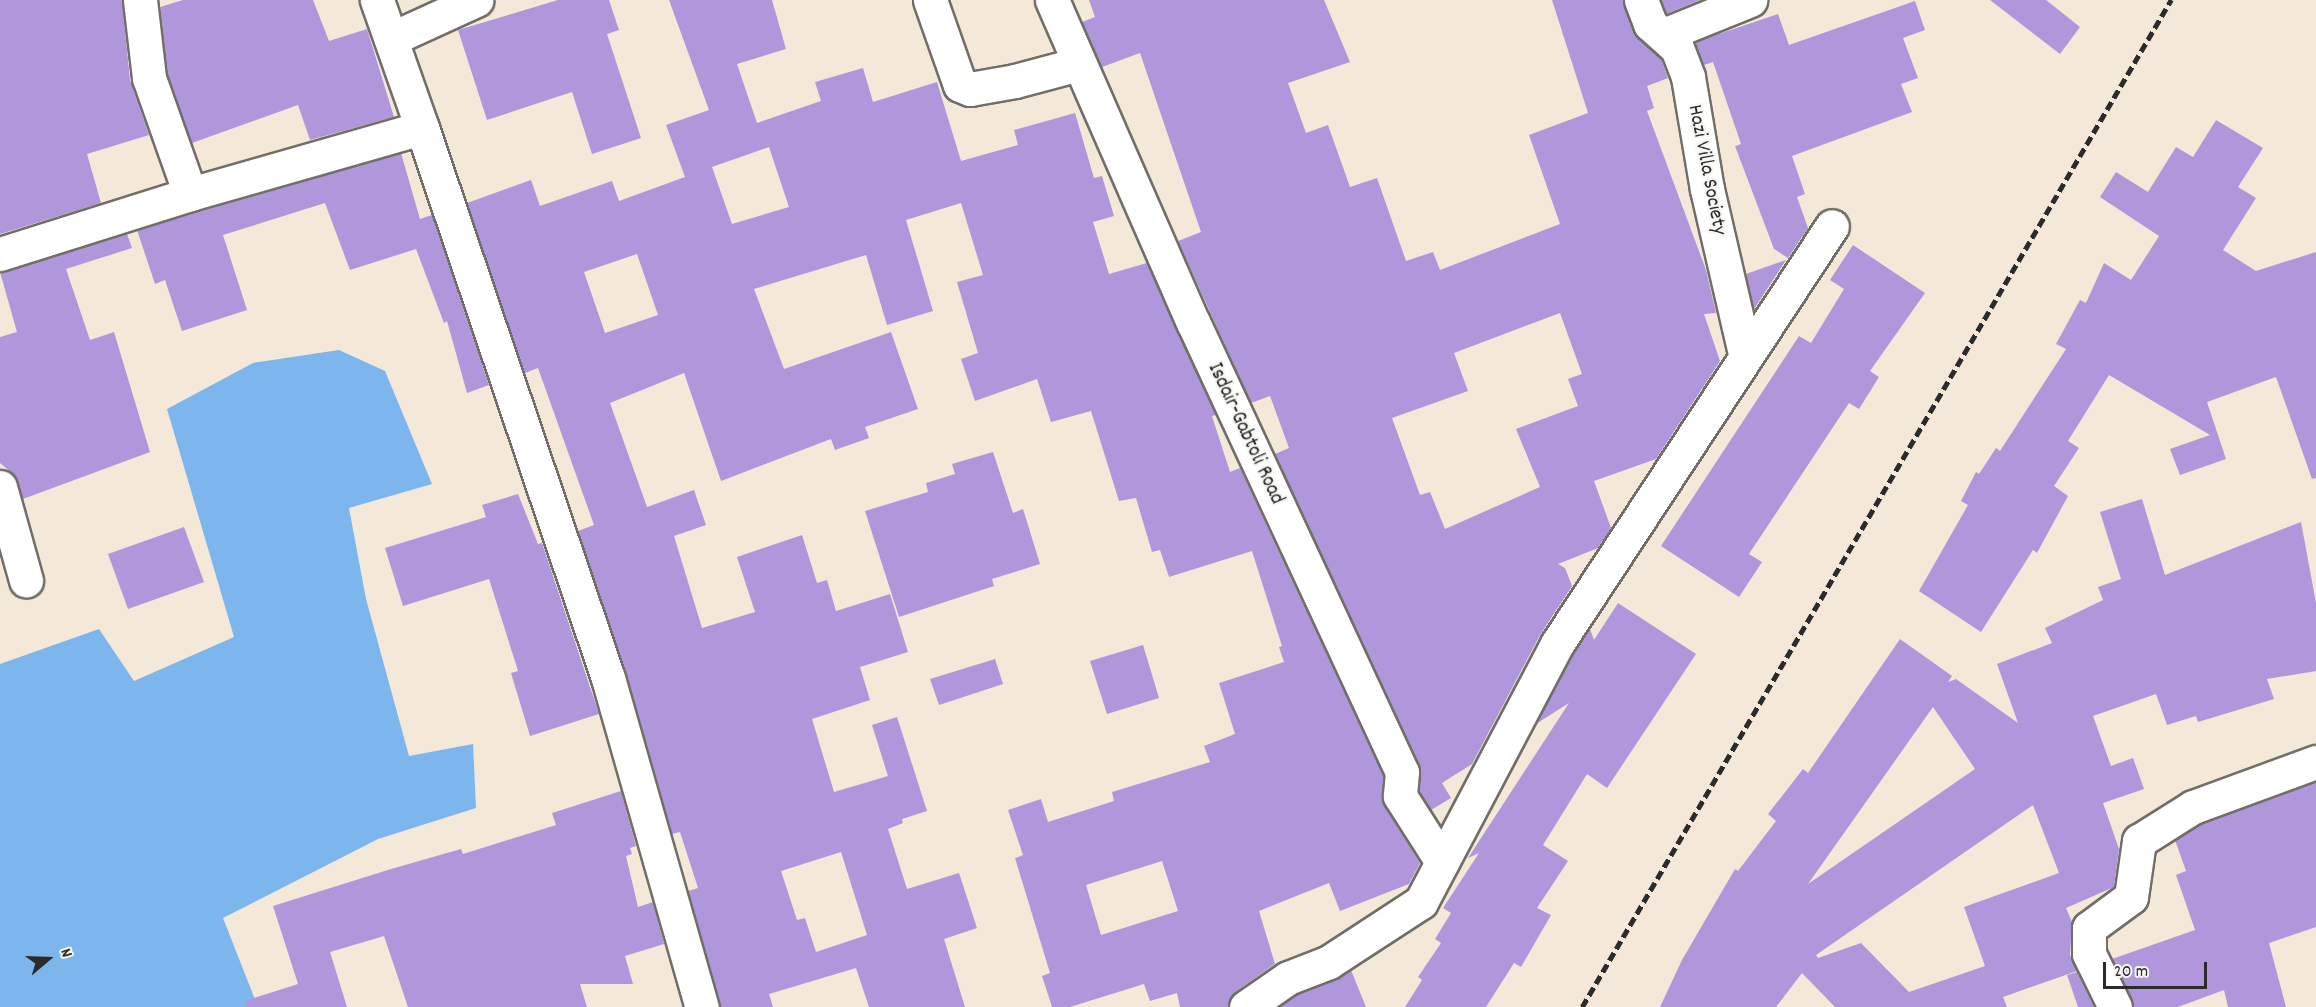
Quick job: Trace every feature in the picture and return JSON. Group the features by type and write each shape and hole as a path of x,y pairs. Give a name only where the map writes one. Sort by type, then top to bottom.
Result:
{"street":[{"path":"140,0 148,78 190,194"},
{"path":"377,0 608,678 702,1007"},
{"path":"391,39 476,0"},
{"path":"930,0 960,85 970,89 1016,81 1079,64"},
{"name":"Isdair-Gabtoli Road","path":"1052,0 1188,311 1402,772 1400,796 1442,862"},
{"name":"Hazi Villa Society","path":"1641,0 1650,24 1666,34 1677,48 1688,77 1707,189 1745,353"},
{"path":"1666,34 1750,0"},
{"path":"0,254 190,194 422,128"},
{"path":"1246,1007 1288,978 1329,962 1421,902 1557,645 1745,353 1832,226"},
{"path":"0,487 26,580"},
{"path":"2115,1007 2089,954 2089,928 2131,897 2139,841 2193,807 2316,762"}],"water":[{"path":"339,350 385,371 432,484 349,508 366,599 409,756 473,744 476,808 378,839 223,918 258,1007 0,1007 0,664 99,629 134,681 234,637 167,409 253,363"}],"building":[{"path":"0,0 122,0 130,80 149,135 87,154 101,203 0,234"},
{"path":"183,0 313,0 329,41 367,29 394,117 310,140 298,105 192,143 167,74 160,7"},
{"path":"558,0 609,0 619,30 607,34 641,138 592,154 572,92 487,120 458,30"},
{"path":"669,0 772,0 786,49 737,64 757,123 821,101 815,82 863,68 873,102 937,82 961,161 1018,145 1014,130 1075,113 1094,178 1102,176 1114,216 1093,222 1109,274 1147,263 1216,415 1212,416 1230,472 1240,468 1383,775 1384,806 1420,863 1409,884 1340,911 1329,883 1259,911 1275,964 1235,992 1228,1007 1180,1007 1177,993 1150,1001 1144,984 1070,1007 1052,1007 1042,976 1050,973 1015,858 1023,855 1008,810 1041,799 1048,822 1114,801 1112,792 1210,762 1204,746 1235,734 1219,683 1284,662 1279,647 1282,646 1252,551 1169,577 1160,550 1152,552 1136,498 1119,501 1091,411 1051,422 1037,379 975,401 961,359 978,353 957,282 983,275 961,203 906,220 933,311 887,325 866,255 754,289 784,369 891,332 918,409 865,427 869,438 835,450 831,439 721,481 684,373 610,403 647,507 694,490 706,525 674,536 702,628 755,612 737,557 802,535 817,583 827,580 836,611 890,594 908,652 860,667 870,700 812,719 834,792 888,776 872,725 897,717 927,811 902,819 903,823 888,829 907,889 959,873 977,928 944,939 965,1007 869,1007 856,968 769,994 773,1007 720,1007 688,891 698,888 680,832 672,834 626,672 578,531 594,525 538,368 525,373 467,203 531,180 540,206 612,181 619,201 685,177 666,125 709,110","holes":["769,147 789,207 732,224 712,167","637,254 658,315 605,333 584,272","841,852 867,935 816,952 805,918 797,920 781,871","1162,861 1178,911 1101,935 1086,885"]},
{"path":"1089,0 1324,0 1350,62 1288,83 1306,133 1328,125 1350,187 1377,178 1406,261 1433,252 1440,270 1560,224 1529,135 1588,113 1552,0 1623,0 1633,31 1661,59 1668,78 1647,86 1654,108 1647,111 1706,270 1716,313 1704,314 1720,361 1656,459 1594,481 1611,528 1598,548 1558,564 1565,568 1572,586 1540,635 1472,764 1442,783 1451,798 1431,810 1419,791 1419,764 1275,454 1289,448 1270,396 1251,403 1178,241 1201,232 1140,53 1102,67 1082,22 1095,17","holes":["1560,313 1582,374 1568,379 1578,406 1516,429 1540,487 1445,529 1430,492 1420,495 1392,418 1468,391 1454,353"]},
{"path":"1661,0 1700,0 1666,14"},
{"path":"1990,0 2046,0 2080,27 2060,54"},
{"path":"1915,1 1925,30 1903,38 1918,78 1901,84 1912,112 1792,156 1805,194 1797,197 1808,228 1788,258 1774,249 1735,146 1741,144 1713,62 1704,65 1695,42 1778,14 1789,45"},
{"path":"2216,120 2263,148 2238,187 2256,198 2223,250 2256,271 2316,252 2316,478 2312,479 2276,377 2207,402 2226,459 2180,475 2170,449 2210,435 2109,375 2068,441 2079,448 2054,486 2068,496 2037,553 2033,550 1981,632 1919,591 1968,505 1961,501 1976,472 1979,474 1996,448 2000,451 2066,349 2056,344 2080,300 2086,303 2104,263 2131,280 2159,236 2100,197 2116,172 2148,192 2176,147 2193,157"},
{"path":"401,153 420,219 432,215 489,385 467,393 447,321 444,323 416,249 350,270 325,203 223,235 247,310 182,331 165,280 155,284 137,230"},
{"path":"127,234 132,248 66,269 90,340 114,332 150,452 23,499 13,474 0,463 0,337 17,332 0,272"},
{"path":"1853,245 1925,293 1870,371 1879,377 1859,409 1849,403 1749,554 1762,562 1739,597 1661,546 1799,336 1811,343 1844,289 1830,280"},
{"path":"1786,260 1754,309 1746,274"},
{"path":"993,452 1013,513 1023,509 1040,564 992,579 994,586 899,617 865,511 928,492 926,483 955,474 952,464"},
{"path":"518,494 538,544 542,543 599,714 530,736 511,673 518,671 489,579 403,606 385,548 486,517 482,505"},
{"path":"2142,499 2165,575 2301,522 2316,603 2316,671 2267,679 2274,699 2198,722 2196,716 2167,725 2156,694 2093,716 2111,766 2133,758 2144,789 2103,803 2119,849 2114,887 2066,908 2072,922 2070,955 2077,971 2003,997 2007,1007 1835,1007 1802,973 1776,1007 1660,1007 1682,960 1735,869 1738,871 1776,821 1768,814 1803,769 1808,773 1900,639 1952,676 1948,682 1956,679 2018,723 1997,664 2052,643 2045,628 2103,600 2098,587 2121,579 2100,512","holes":["1933,707 1975,769 1808,884","2033,805 2059,873 1964,907 1985,966 1909,992 1861,943 1818,958 1816,955"]},
{"path":"184,527 204,582 128,609 108,554"},
{"path":"1618,603 1696,654 1607,788 1587,774 1543,845 1568,861 1537,908 1551,915 1521,967 1514,963 1486,1007 1405,1007 1422,980 1418,977 1441,943 1435,939 1451,913 1443,908 1479,853 1468,858 1569,703 1536,724 1573,654 1590,629 1594,640"},
{"path":"1143,645 1159,698 1107,714 1090,661"},
{"path":"995,659 1003,684 939,705 930,679"},
{"path":"2316,782 2316,927 2269,943 2286,1007 2228,1007 2224,990 2178,1007 2134,1007 2112,959 2195,930 2176,875 2186,871 2175,840 2201,824"},
{"path":"621,791 636,846 630,848 632,854 626,856 638,907 653,902 664,944 625,956 633,984 580,984 587,1007 408,1007 384,936 330,952 347,1007 246,1007 245,1001 298,984 273,906 391,869 461,849 463,854 556,825 552,813"},
{"path":"1351,970 1366,1007 1279,1007 1297,995"},
{"path":"2077,972 2094,1007 2078,1007 2067,975"}],"railway":[{"path":"1582,1007 2171,0"}]}
